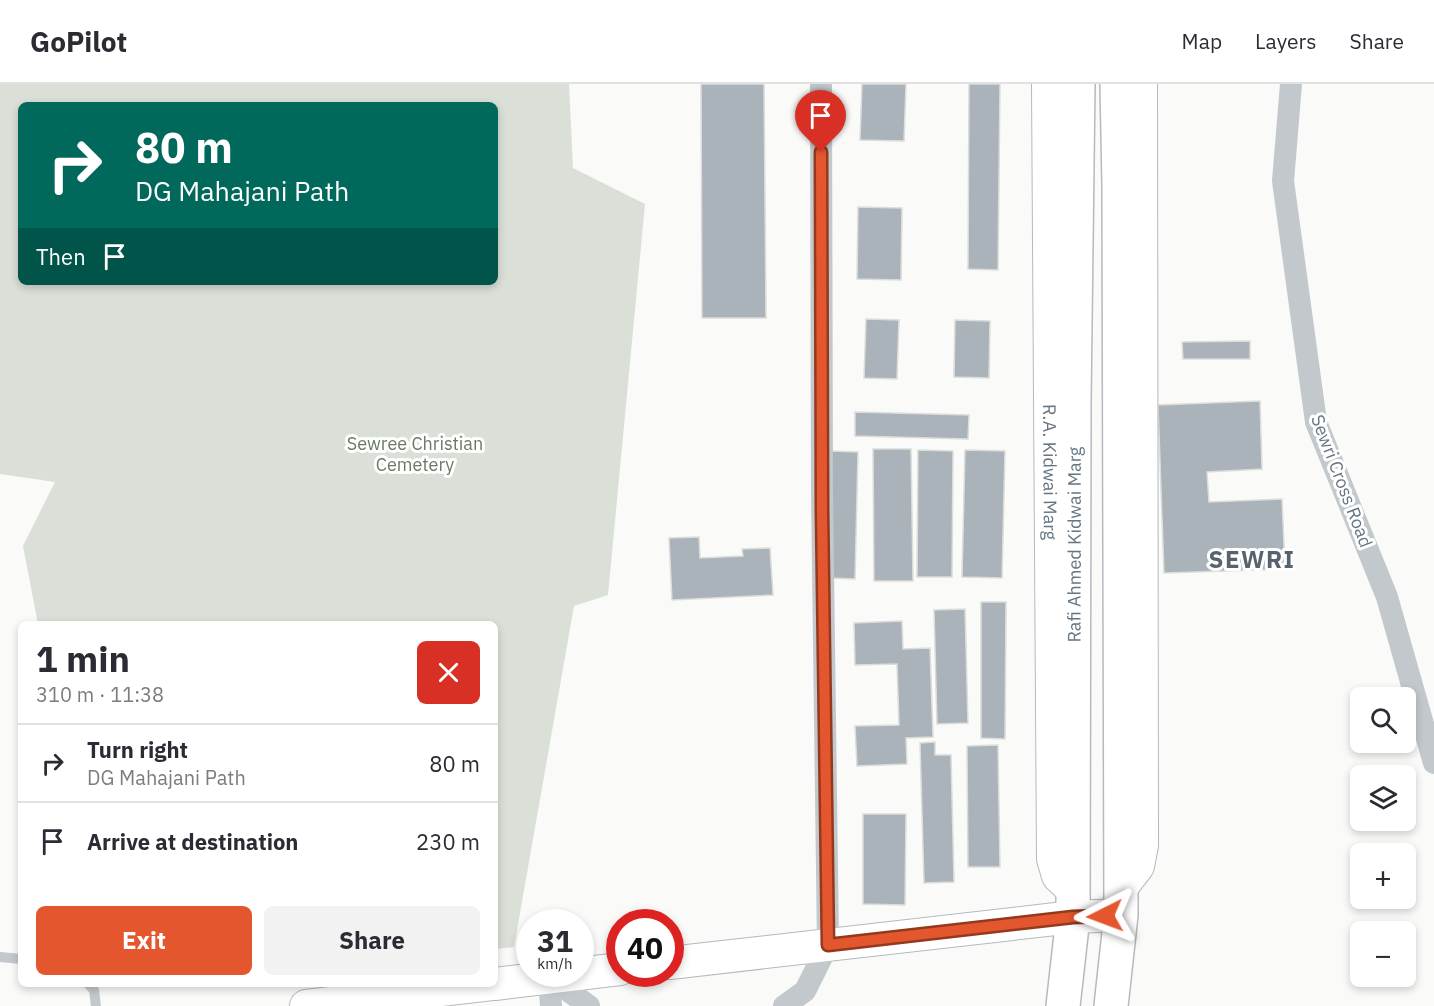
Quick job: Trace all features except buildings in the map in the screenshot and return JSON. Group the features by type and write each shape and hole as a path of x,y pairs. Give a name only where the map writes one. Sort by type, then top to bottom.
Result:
{"main road":[{"name":"Rafi Ahmed Kidwai Marg","path":"1063,1006 1073,904 1074,413 1078,84"},
{"path":"1111,1006 1121,902 1117,84"}],"street":[{"path":"784,1006 805,991 828,945 822,492 821,84"},
{"name":"R.A. Kidwai Marg","path":"1048,84 1053,859 1058,876 1073,904"},
{"path":"684,961 828,945 1073,904 1121,902 1138,866 1142,845 1141,84"},
{"name":"Sewri Cross Road","path":"1291,84 1283,181 1316,422 1387,597 1434,763"},
{"path":"550,992 606,974"},
{"path":"498,985 550,992 590,1006"},
{"path":"306,1006 468,987"}],"lane":[{"path":"0,957 18,959"},
{"path":"91,987 94,990 96,1006"}],"green space":[{"name":"Sewree Christian Cemetery","path":"0,84 569,84 573,168 645,204 608,595 574,606 521,909 516,909 514,947 498,949 498,621 37,621 23,546 55,482 0,474"}],"district":[{"name":"SEWRI","path":"1252,559"}],"route":[{"path":"821,152 822,510 828,945 1073,917 1105,916"}]}
